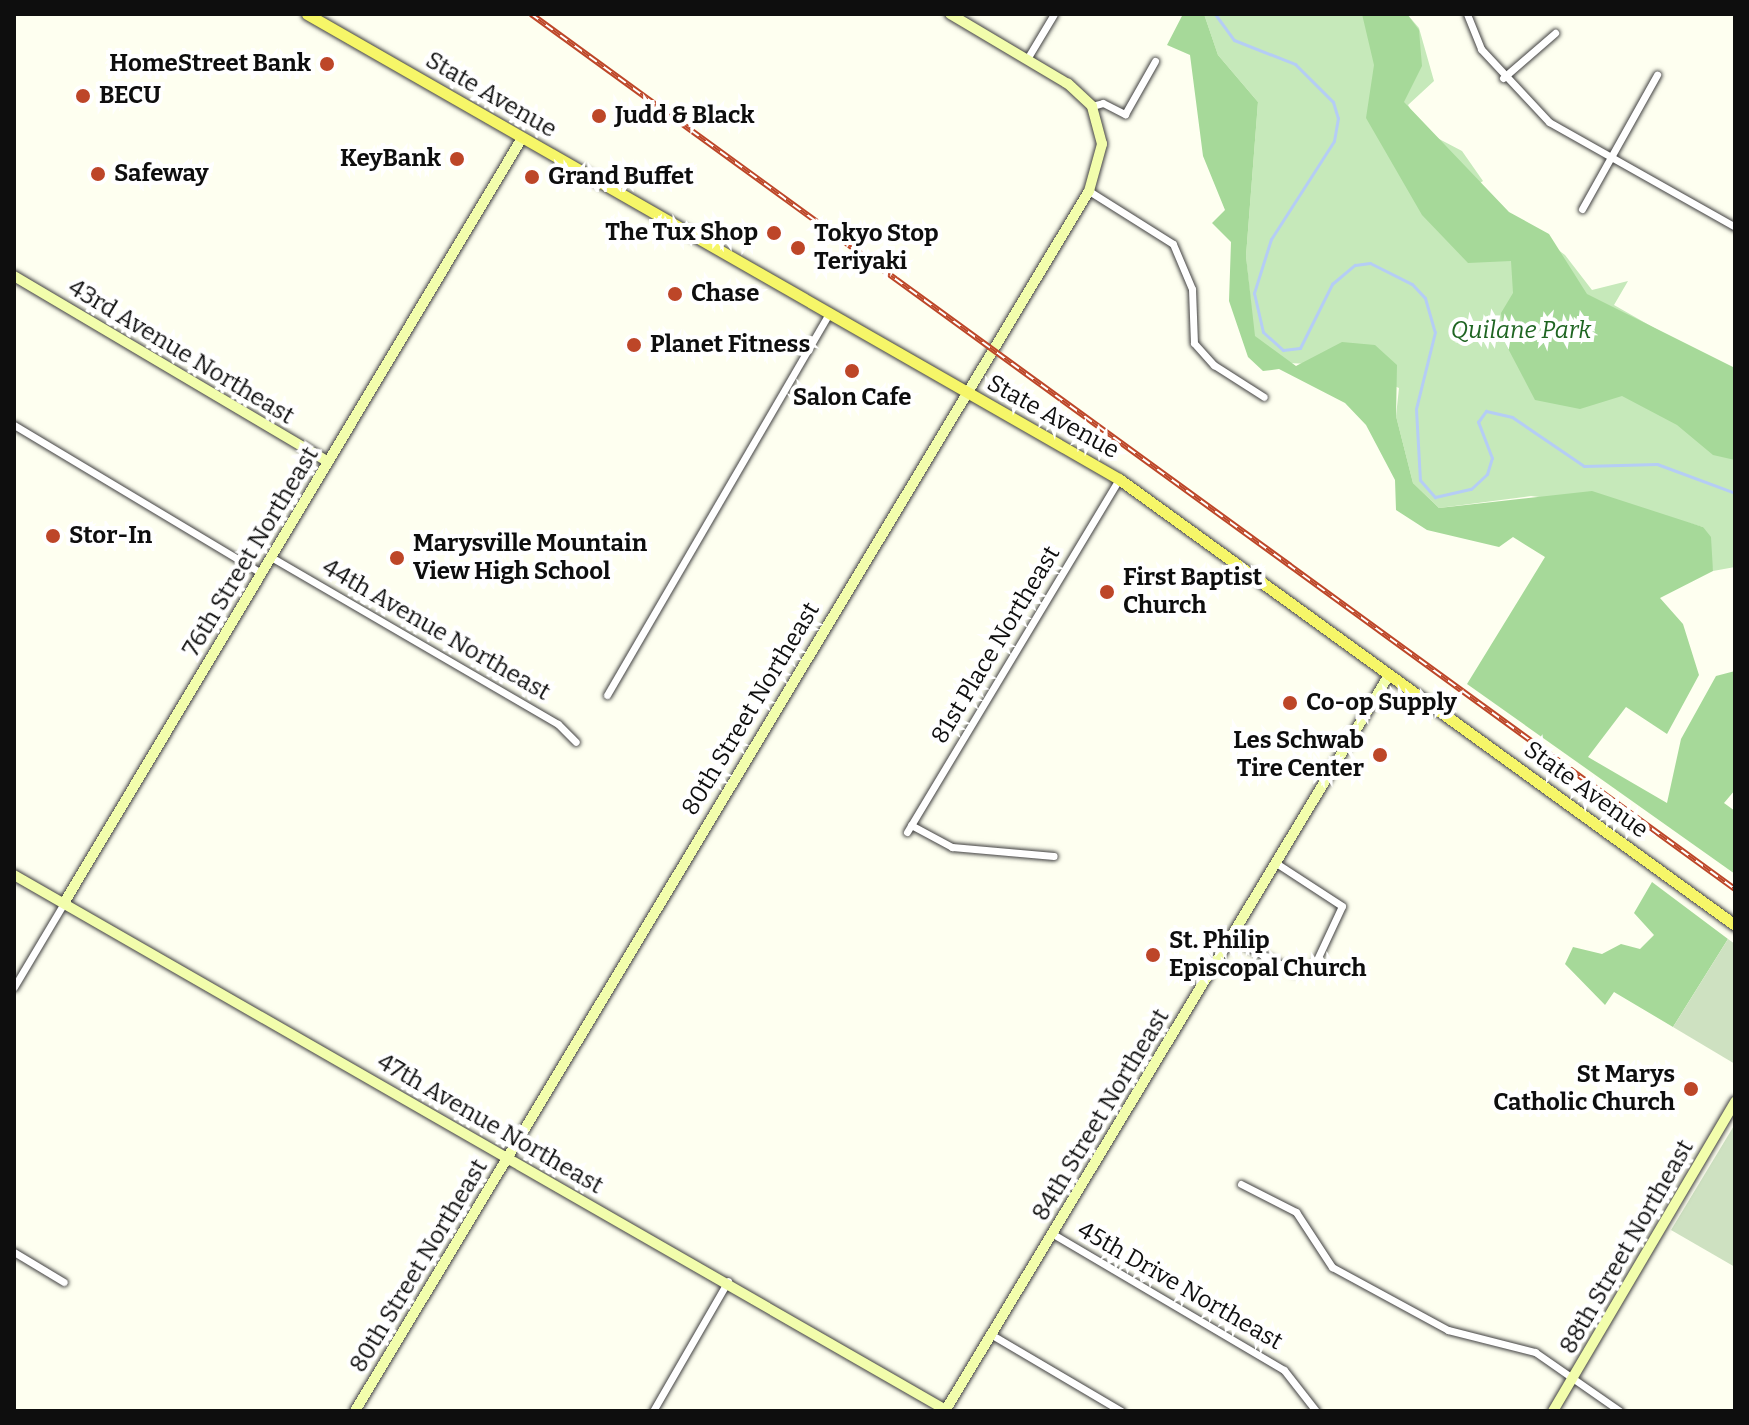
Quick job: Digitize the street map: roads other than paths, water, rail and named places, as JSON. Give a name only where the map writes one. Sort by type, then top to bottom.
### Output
[{"type":"main road","name":"State Avenue","points":[[307,14],[1119,479],[1735,925]]},
{"type":"street","points":[[950,14],[1027,59],[1092,106],[1103,103],[1125,114],[1155,61]]},
{"type":"street","points":[[1027,59],[1054,14]]},
{"type":"street","points":[[1467,14],[1503,78],[1549,122],[1735,227]]},
{"type":"street","points":[[1503,78],[1555,33]]},
{"type":"street","points":[[1582,209],[1657,75]]},
{"type":"street","name":"80th Street Northeast","points":[[355,1411],[964,391],[1089,191],[1102,144],[1092,106]]},
{"type":"street","name":"76th Street Northeast","points":[[14,987],[522,138]]},
{"type":"street","points":[[1089,191],[1173,244],[1192,289],[1194,343],[1214,365],[1264,397]]},
{"type":"street","name":"43rd Avenue Northeast","points":[[14,276],[328,462]]},
{"type":"street","points":[[607,695],[829,314]]},
{"type":"street","points":[[14,425],[261,573]]},
{"type":"street","name":"81st Place Northeast","points":[[1054,856],[952,847],[909,828],[1119,479]]},
{"type":"street","name":"44th Avenue Northeast","points":[[271,557],[558,724],[576,742]]},
{"type":"street","name":"84th Street Northeast","points":[[946,1410],[1389,675]]},
{"type":"street","points":[[1231,938],[1288,970],[1309,970],[1343,911],[1335,897],[1276,863]]},
{"type":"street","name":"47th Avenue Northeast","points":[[14,875],[728,1281],[946,1410]]},
{"type":"street","name":"88th Street Northeast","points":[[1553,1411],[1735,1102]]},
{"type":"street","points":[[1241,1184],[1296,1212],[1332,1267],[1448,1330],[1535,1352],[1620,1411]]},
{"type":"street","name":"45th Drive Northeast","points":[[1053,1234],[1284,1370],[1316,1411]]},
{"type":"street","points":[[14,1252],[64,1282]]},
{"type":"street","points":[[653,1411],[728,1281]]},
{"type":"street","points":[[992,1335],[1121,1411]]},
{"type":"waterway","points":[[1215,14],[1234,40],[1295,64],[1333,102],[1338,118],[1334,141],[1271,239],[1254,293],[1263,332],[1283,350],[1300,348],[1332,284],[1355,265],[1370,263],[1412,284],[1425,298],[1435,332],[1416,409],[1420,480],[1435,497],[1471,489],[1487,474],[1492,458],[1478,422],[1486,411],[1512,417],[1584,466],[1657,464],[1735,493]]},
{"type":"railway","points":[[531,14],[1735,889]]},
{"type":"place","name":"HomeStreet Bank","points":[[327,64]]},
{"type":"place","name":"BECU","points":[[83,96]]},
{"type":"place","name":"Judd & Black","points":[[599,116]]},
{"type":"place","name":"KeyBank","points":[[457,159]]},
{"type":"place","name":"Safeway","points":[[98,174]]},
{"type":"place","name":"Grand Buffet","points":[[532,177]]},
{"type":"place","name":"The Tux Shop","points":[[774,233]]},
{"type":"place","name":"Tokyo Stop Teriyaki","points":[[798,248]]},
{"type":"place","name":"Chase","points":[[675,294]]},
{"type":"place","name":"Planet Fitness","points":[[634,345]]},
{"type":"place","name":"Salon Cafe","points":[[852,371]]},
{"type":"place","name":"Stor-In","points":[[53,536]]},
{"type":"place","name":"Marysville Mountain View High School","points":[[397,558]]},
{"type":"place","name":"First Baptist Church","points":[[1107,592]]},
{"type":"place","name":"Co-op Supply","points":[[1290,703]]},
{"type":"place","name":"Les Schwab Tire Center","points":[[1380,755]]},
{"type":"place","name":"St. Philip Episcopal Church","points":[[1153,955]]},
{"type":"place","name":"St Marys Catholic Church","points":[[1691,1089]]},
{"type":"park label","name":"Quilane Park","points":[[1521,331]]}]
